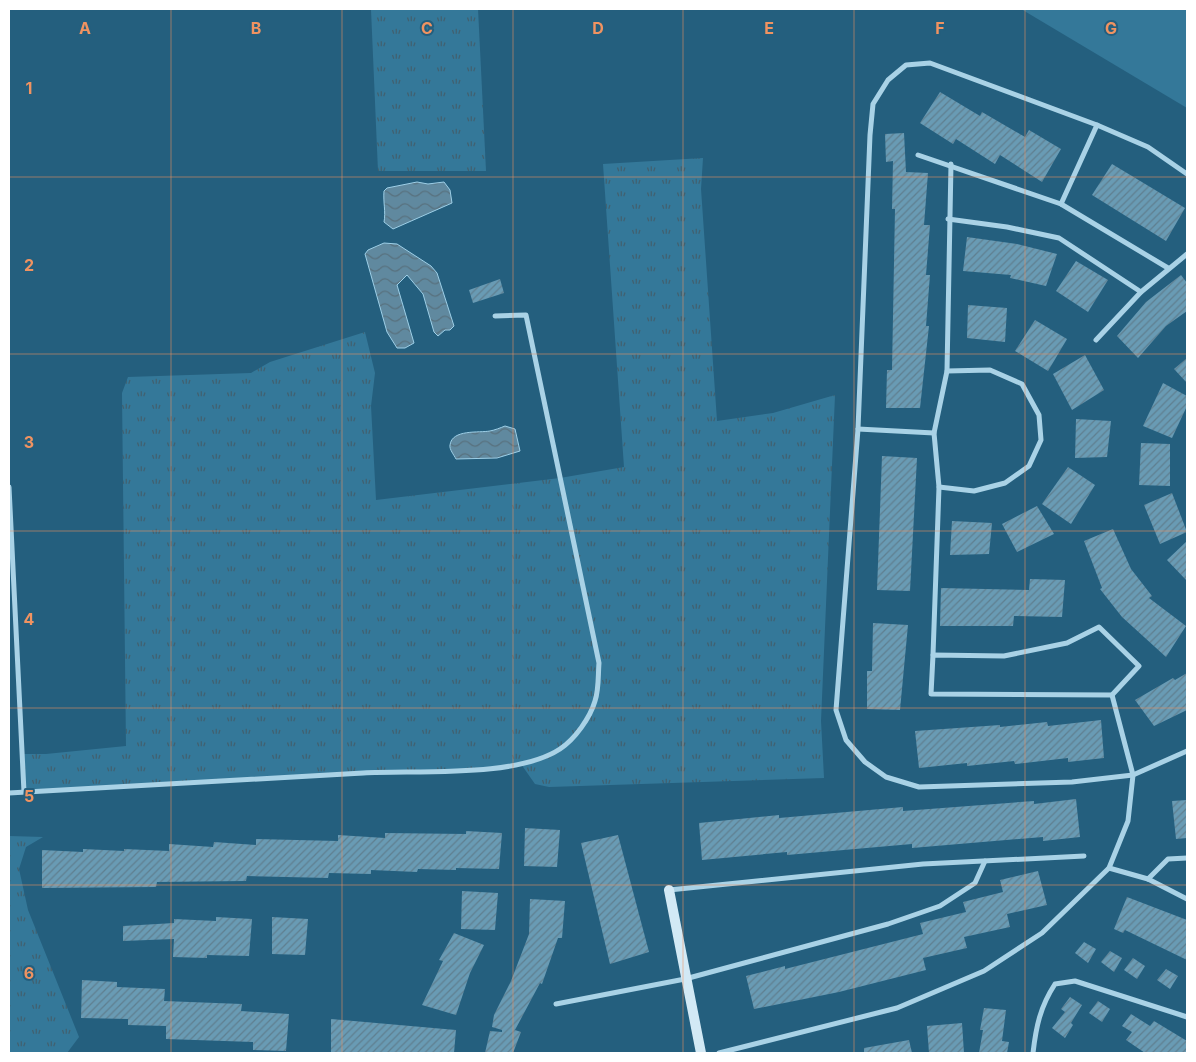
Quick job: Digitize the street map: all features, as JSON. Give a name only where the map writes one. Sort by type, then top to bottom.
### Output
[{"type":"street","points":[[1187,174],[1148,147],[1096,125],[930,63],[906,65],[888,80],[873,104],[870,135],[858,429],[836,710],[846,740],[865,762],[886,777],[918,787],[1072,782],[1134,775],[1187,751]]},
{"type":"street","points":[[1061,204],[1096,125]]},
{"type":"street","points":[[918,154],[1061,204],[1168,268]]},
{"type":"street","points":[[933,655],[1004,656],[1067,643],[1099,627],[1138,666],[1112,695],[931,694],[938,487],[934,433],[947,371],[948,219],[951,164]]},
{"type":"street","points":[[948,219],[1007,227],[1059,238],[1141,292]]},
{"type":"street","points":[[1096,340],[1141,292],[1187,254]]},
{"type":"street","points":[[9,793],[403,771],[493,769],[533,761],[559,750],[570,741],[582,725],[595,701],[599,663],[526,315],[495,316]]},
{"type":"street","points":[[938,487],[974,491],[1006,483],[1029,466],[1041,440],[1040,415],[1022,384],[990,370],[947,371]]},
{"type":"street","points":[[858,429],[934,433]]},
{"type":"street","points":[[9,487],[24,792]]},
{"type":"street","points":[[720,1053],[897,1008],[984,971],[1042,933],[1109,868],[1128,821],[1134,775],[1112,695]]},
{"type":"street","points":[[701,1053],[684,979],[669,890],[923,864],[1084,856]]},
{"type":"street","points":[[1148,879],[1168,859],[1187,858]]},
{"type":"street","points":[[556,1004],[684,979],[878,927],[940,906],[975,883],[985,861]]},
{"type":"street","points":[[1109,868],[1148,879],[1187,899]]},
{"type":"street","points":[[1034,1053],[1036,1024],[1044,1000],[1056,984],[1074,981],[1187,1017]]},
{"type":"green space","points":[[371,9],[478,9],[486,171],[378,171]]},
{"type":"green space","points":[[1021,9],[1187,9],[1187,108]]},
{"type":"green space","points":[[703,158],[701,189],[717,421],[773,413],[835,395],[821,721],[824,778],[549,787],[535,784],[521,764],[493,769],[24,792],[22,754],[46,754],[126,746],[122,393],[128,377],[251,373],[270,362],[365,332],[375,373],[371,406],[376,500],[560,478],[624,467],[603,164]]},
{"type":"green space","points":[[9,836],[43,837],[26,847],[19,869],[28,910],[79,1037],[67,1053],[9,1053]]},
{"type":"water","points":[[417,182],[428,184],[444,182],[450,190],[452,203],[393,229],[384,222],[384,191],[387,188]]},
{"type":"water","points":[[384,243],[397,244],[431,266],[437,273],[454,326],[450,330],[445,330],[438,336],[434,332],[423,294],[407,275],[397,285],[414,343],[405,348],[397,348],[387,332],[365,254],[368,250]]},
{"type":"water","points":[[505,426],[515,429],[520,451],[497,458],[456,459],[451,450],[450,445],[456,436],[490,431]]},
{"type":"building","points":[[940,92],[980,116],[982,112],[1025,137],[1029,130],[1061,149],[1042,182],[1000,155],[995,164],[956,139],[953,144],[920,123]]},
{"type":"building","points":[[904,133],[906,172],[928,173],[924,225],[930,225],[926,275],[930,275],[926,326],[929,326],[920,408],[886,408],[887,370],[892,370],[895,209],[892,209],[893,161],[886,162],[885,134]]},
{"type":"building","points":[[1112,164],[1185,208],[1166,241],[1092,195]]},
{"type":"building","points":[[967,237],[1017,244],[1057,254],[1046,286],[1010,278],[1011,275],[963,271]]},
{"type":"building","points":[[1076,261],[1108,280],[1088,312],[1056,291]]},
{"type":"building","points":[[1181,275],[1187,283],[1187,311],[1166,326],[1138,358],[1117,336],[1146,302]]},
{"type":"building","points":[[500,279],[504,293],[473,303],[469,290]]},
{"type":"building","points":[[968,305],[1007,308],[1005,342],[967,338]]},
{"type":"building","points":[[1035,320],[1067,339],[1048,371],[1015,351]]},
{"type":"building","points":[[1085,355],[1104,390],[1072,410],[1053,374]]},
{"type":"building","points":[[1187,358],[1187,383],[1174,369]]},
{"type":"building","points":[[1163,383],[1187,396],[1187,406],[1172,438],[1143,426]]},
{"type":"building","points":[[1076,419],[1111,421],[1107,457],[1075,458]]},
{"type":"building","points":[[1141,443],[1170,444],[1170,486],[1139,485]]},
{"type":"building","points":[[882,456],[917,458],[910,591],[877,590]]},
{"type":"building","points":[[1068,467],[1095,485],[1071,524],[1042,504]]},
{"type":"building","points":[[1172,493],[1187,532],[1160,544],[1144,505]]},
{"type":"building","points":[[1037,506],[1054,534],[1017,552],[1002,524]]},
{"type":"building","points":[[952,521],[992,523],[989,554],[950,555]]},
{"type":"building","points":[[1113,529],[1131,569],[1152,596],[1149,598],[1186,626],[1166,657],[1122,617],[1100,589],[1102,588],[1084,541]]},
{"type":"building","points":[[1187,541],[1187,581],[1167,560]]},
{"type":"building","points":[[1030,579],[1065,580],[1062,617],[1014,616],[1013,626],[940,626],[941,588],[1029,590]]},
{"type":"building","points":[[873,623],[908,625],[900,710],[867,709],[867,671],[872,671]]},
{"type":"building","points":[[1187,673],[1187,710],[1154,726],[1135,700],[1173,678],[1175,680]]},
{"type":"building","points":[[1101,720],[1104,758],[1068,762],[1068,758],[1015,764],[1014,761],[967,766],[967,763],[919,768],[915,731],[1000,725],[1000,727],[1047,722],[1048,726]]},
{"type":"building","points":[[1076,799],[1080,837],[1043,841],[1043,837],[912,848],[912,844],[787,855],[787,852],[702,860],[699,823],[779,815],[779,818],[903,807],[903,811],[1034,801],[1034,804]]},
{"type":"building","points":[[1187,800],[1187,838],[1176,839],[1172,801]]},
{"type":"building","points":[[525,828],[560,830],[557,867],[524,866]]},
{"type":"building","points":[[466,831],[502,833],[499,869],[418,869],[417,872],[371,870],[371,874],[329,873],[328,878],[247,876],[246,881],[157,882],[156,887],[42,888],[42,850],[83,852],[83,849],[169,851],[169,844],[213,847],[214,842],[256,845],[256,839],[338,841],[338,835],[385,838],[385,833],[466,834]]},
{"type":"building","points":[[618,835],[649,952],[610,964],[581,843]]},
{"type":"building","points":[[1038,871],[1047,905],[1007,914],[1010,927],[964,937],[967,948],[923,958],[926,970],[839,992],[754,1009],[746,976],[785,966],[785,969],[923,934],[920,923],[966,912],[963,902],[1003,892],[1000,880]]},
{"type":"building","points":[[462,891],[498,893],[495,930],[461,929]]},
{"type":"building","points":[[1127,897],[1187,920],[1187,960],[1125,930],[1123,933],[1114,929]]},
{"type":"building","points":[[530,899],[565,901],[562,938],[558,938],[542,984],[540,983],[515,1030],[521,1032],[513,1053],[485,1053],[490,1031],[502,1032],[502,1030],[492,1027],[494,1015],[511,981],[529,934]]},
{"type":"building","points":[[216,917],[252,919],[249,956],[207,955],[207,958],[173,957],[174,939],[123,941],[123,926],[174,923],[174,919],[216,921]]},
{"type":"building","points":[[272,917],[308,919],[305,955],[272,954]]},
{"type":"building","points":[[454,933],[484,945],[470,973],[456,1015],[422,1005],[443,961],[439,960]]},
{"type":"building","points":[[1084,942],[1096,949],[1088,963],[1075,953]]},
{"type":"building","points":[[1110,951],[1122,958],[1114,972],[1101,962]]},
{"type":"building","points":[[1133,958],[1145,966],[1137,979],[1124,970]]},
{"type":"building","points":[[1166,969],[1178,976],[1170,989],[1157,980]]},
{"type":"building","points":[[82,980],[117,982],[117,987],[165,989],[164,1001],[242,1004],[241,1011],[289,1014],[286,1051],[253,1050],[253,1042],[166,1039],[166,1026],[128,1025],[128,1019],[81,1018]]},
{"type":"building","points":[[1070,997],[1082,1005],[1071,1023],[1073,1025],[1065,1038],[1052,1028],[1065,1012],[1061,1009]]},
{"type":"building","points":[[1098,1001],[1110,1009],[1102,1022],[1089,1013]]},
{"type":"building","points":[[984,1008],[1006,1010],[1002,1041],[1009,1042],[1007,1053],[979,1053],[983,1030],[980,1030]]},
{"type":"building","points":[[1131,1014],[1150,1026],[1154,1021],[1187,1041],[1187,1053],[1145,1053],[1126,1040],[1132,1032],[1122,1026]]},
{"type":"building","points":[[331,1019],[456,1030],[454,1053],[331,1053]]},
{"type":"building","points":[[962,1023],[964,1053],[929,1053],[927,1026]]},
{"type":"building","points":[[909,1040],[912,1053],[864,1053],[864,1048]]}]
